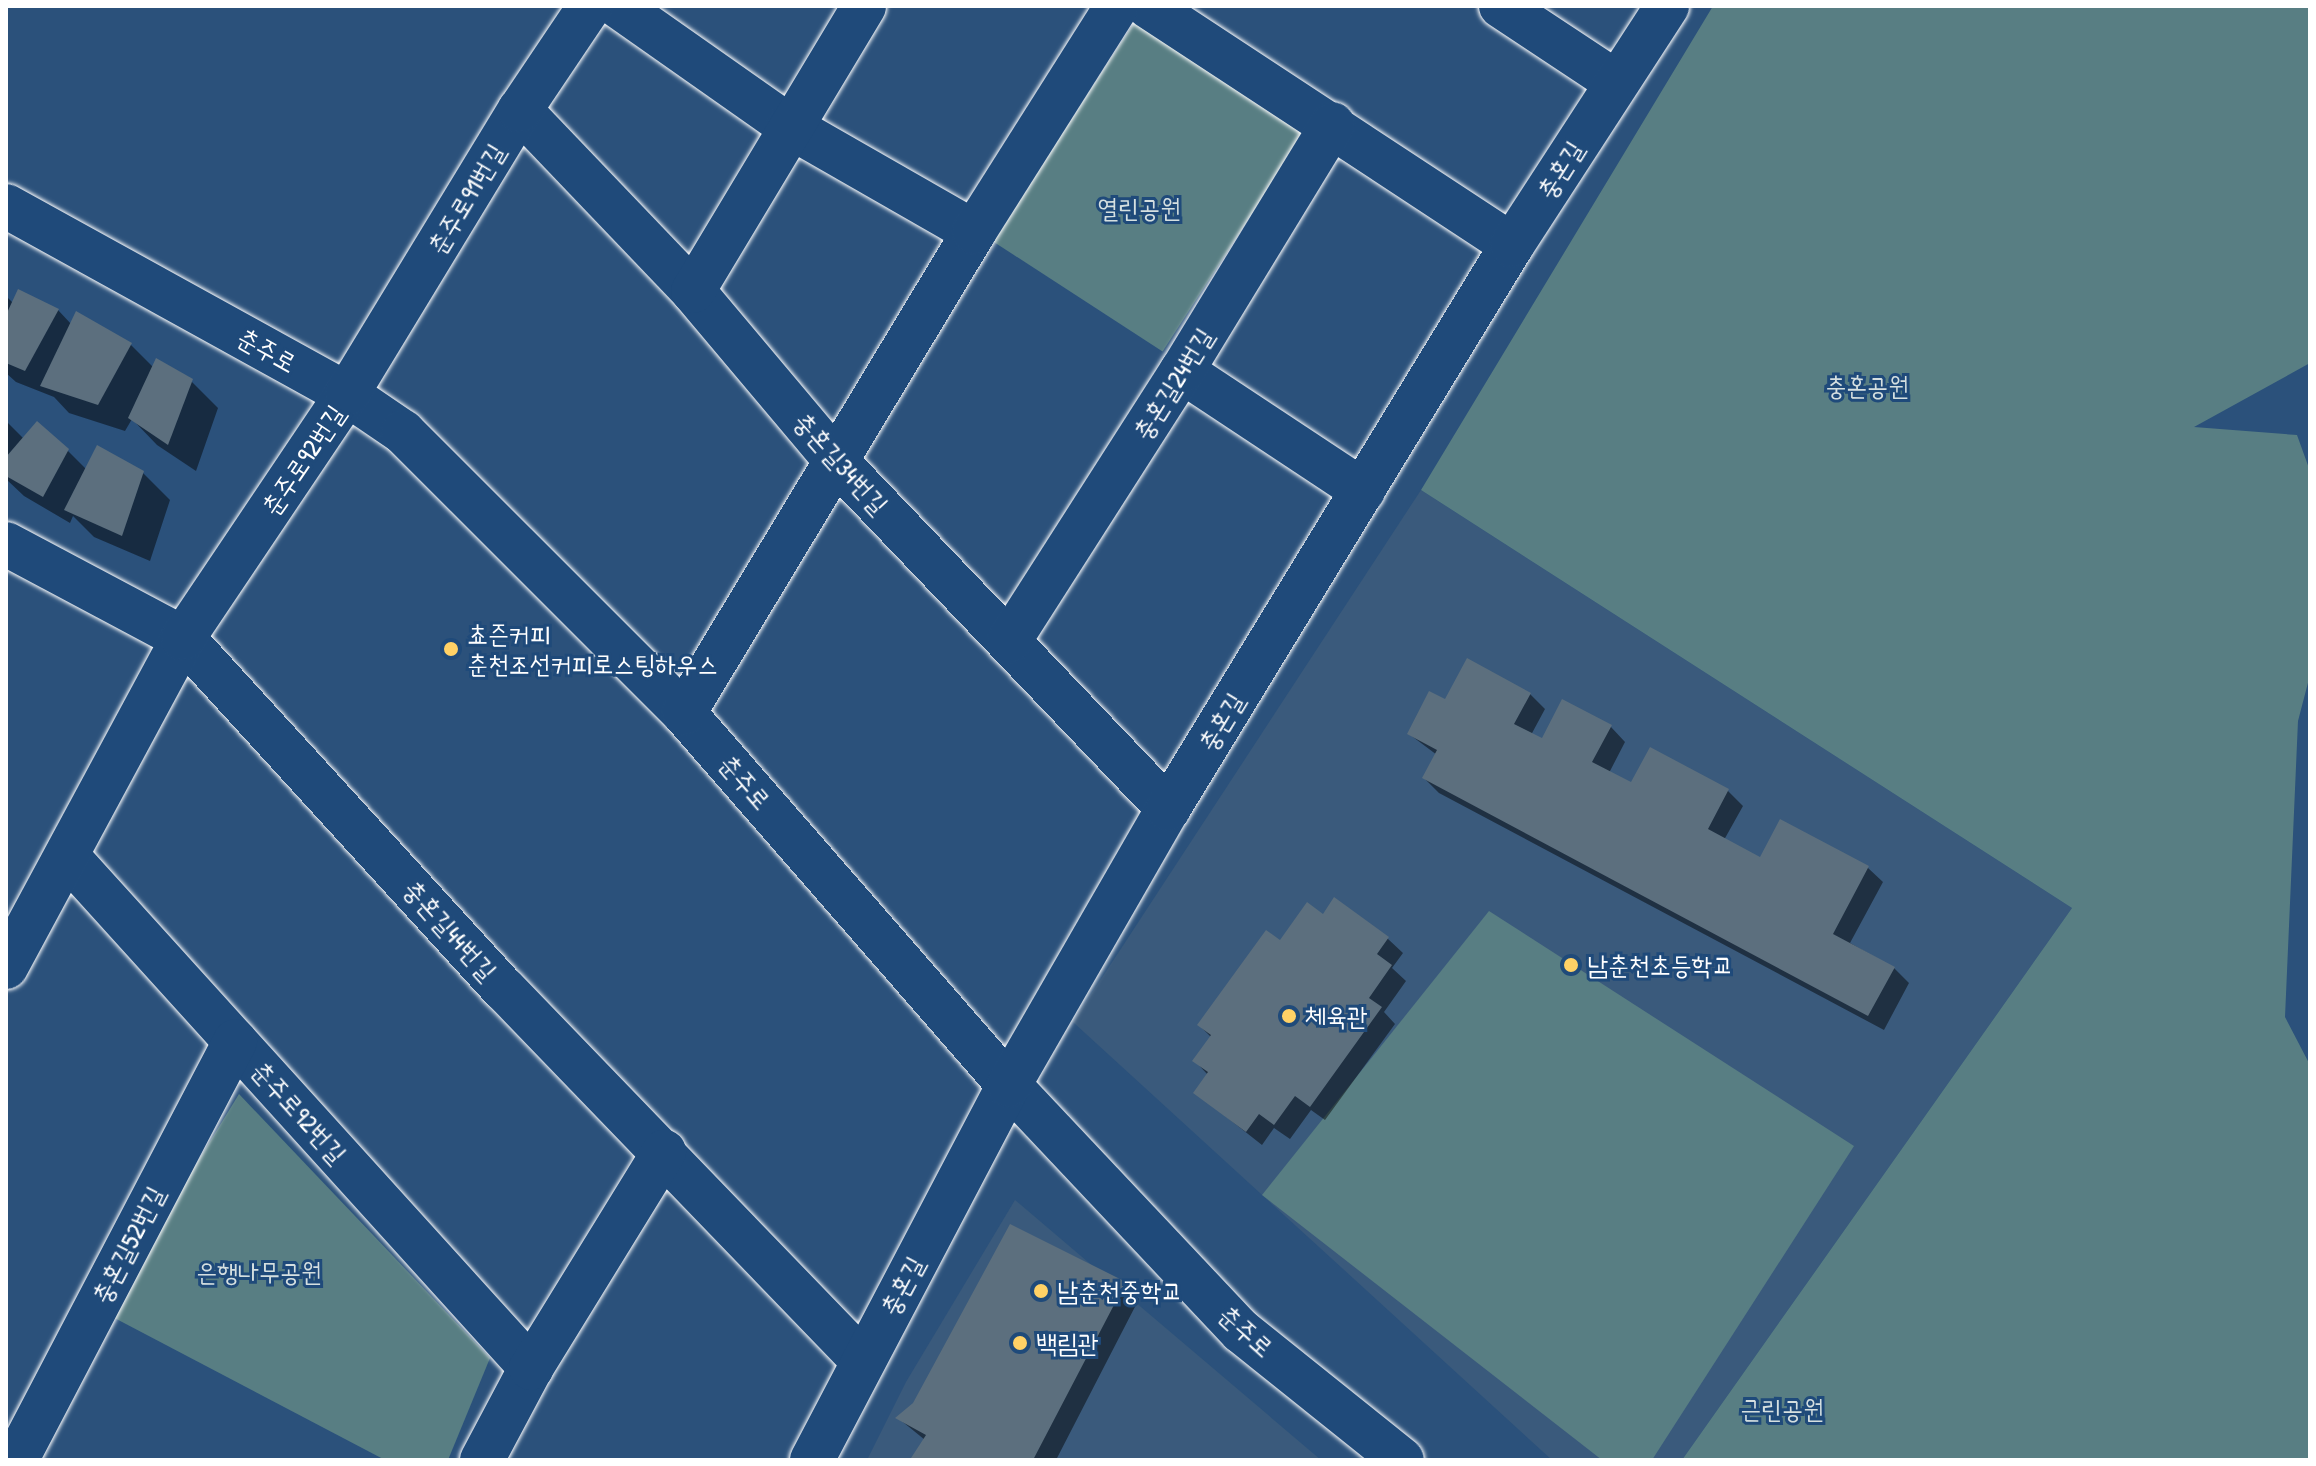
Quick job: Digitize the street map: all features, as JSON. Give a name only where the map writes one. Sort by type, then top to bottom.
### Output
[{"type":"street","name":"춘주로91번길","points":[[347,394],[520,110],[590,6]]},
{"type":"street","points":[[618,6],[789,126],[974,232]]},
{"type":"street","points":[[693,291],[789,126],[864,6]]},
{"type":"street","points":[[684,713],[974,232],[1117,6]]},
{"type":"street","points":[[1148,6],[1333,124],[1512,245]]},
{"type":"street","points":[[1501,6],[1616,82]]},
{"type":"street","name":"충혼길","points":[[812,1460],[1009,1085],[1168,809],[1512,245],[1667,6]]},
{"type":"street","name":"충혼길34번길","points":[[520,110],[693,291],[836,461],[1168,809]]},
{"type":"street","name":"충혼길24번길","points":[[1009,641],[1182,371],[1333,124]]},
{"type":"street","name":"춘주로","points":[[6,206],[347,394],[403,432],[684,713],[1009,1085],[1241,1331],[1402,1460]]},
{"type":"street","points":[[1182,371],[1363,491]]},
{"type":"street","name":"춘주로92번길","points":[[6,967],[68,857],[183,638],[347,394]]},
{"type":"street","name":"충혼길44번길","points":[[6,544],[183,638],[504,989],[863,1361]]},
{"type":"street","name":"춘주로92번길","points":[[68,857],[531,1368]]},
{"type":"street","name":"충혼길52번길","points":[[24,1450],[235,1041]]},
{"type":"street","points":[[482,1460],[531,1368],[664,1152]]},
{"type":"shaded area","name":"남춘천초등학교","points":[[1421,490],[2072,908],[1682,1460],[1552,1460],[1073,1022]]},
{"type":"shaded area","name":"남춘천중학교","points":[[1015,1200],[1321,1460],[867,1460],[906,1382]]},
{"type":"green space","name":"충혼공원","points":[[1713,6],[2310,6],[2310,363],[2194,427],[2297,435],[2310,471],[2310,675],[2298,721],[2285,1017],[2310,1065],[2310,1460],[1682,1460],[2072,908],[1421,490]]},
{"type":"green space","name":"열린공원","points":[[1141,12],[1311,123],[1163,352],[992,241]]},
{"type":"green space","points":[[1489,911],[1854,1146],[1652,1460],[1602,1460],[1262,1195]]},
{"type":"green space","name":"은행나무공원","points":[[239,1094],[490,1358],[448,1460],[385,1460],[105,1313]]},
{"type":"building","points":[[18,289],[59,309],[25,371],[6,363],[6,315]]},
{"type":"building","points":[[76,311],[132,343],[98,405],[40,386]]},
{"type":"building","points":[[156,358],[193,379],[168,445],[128,418]]},
{"type":"building","points":[[37,421],[69,449],[43,497],[6,476],[6,457]]},
{"type":"building","points":[[97,445],[144,471],[122,536],[64,510]]},
{"type":"building","points":[[1467,658],[1531,693],[1514,724],[1542,738],[1562,699],[1612,725],[1592,762],[1631,782],[1650,747],[1729,789],[1708,829],[1760,857],[1780,819],[1869,866],[1833,934],[1895,967],[1868,1016],[1422,778],[1437,750],[1407,734],[1429,691],[1445,699]]},
{"type":"building","name":"체육관","points":[[1334,897],[1389,937],[1377,954],[1392,965],[1369,998],[1382,1007],[1310,1107],[1295,1096],[1274,1125],[1259,1114],[1246,1132],[1193,1093],[1208,1072],[1192,1061],[1211,1035],[1197,1025],[1266,930],[1280,940],[1307,902],[1323,914]]},
{"type":"building","name":"백림관","points":[[1010,1224],[1126,1282],[1033,1460],[915,1460],[911,1458],[926,1435],[895,1418],[913,1403]]},
{"type":"place","name":"쵸즌커피 춘천조선커피로스팅하우스","points":[[451,649]]},
{"type":"place","name":"남춘천초등학교","points":[[1571,965]]},
{"type":"place","name":"체육관","points":[[1289,1016]]},
{"type":"place","name":"남춘천중학교","points":[[1041,1291]]},
{"type":"place","name":"백림관","points":[[1020,1343]]},
{"type":"park label","name":"근린공원","points":[[1782,1409]]}]
